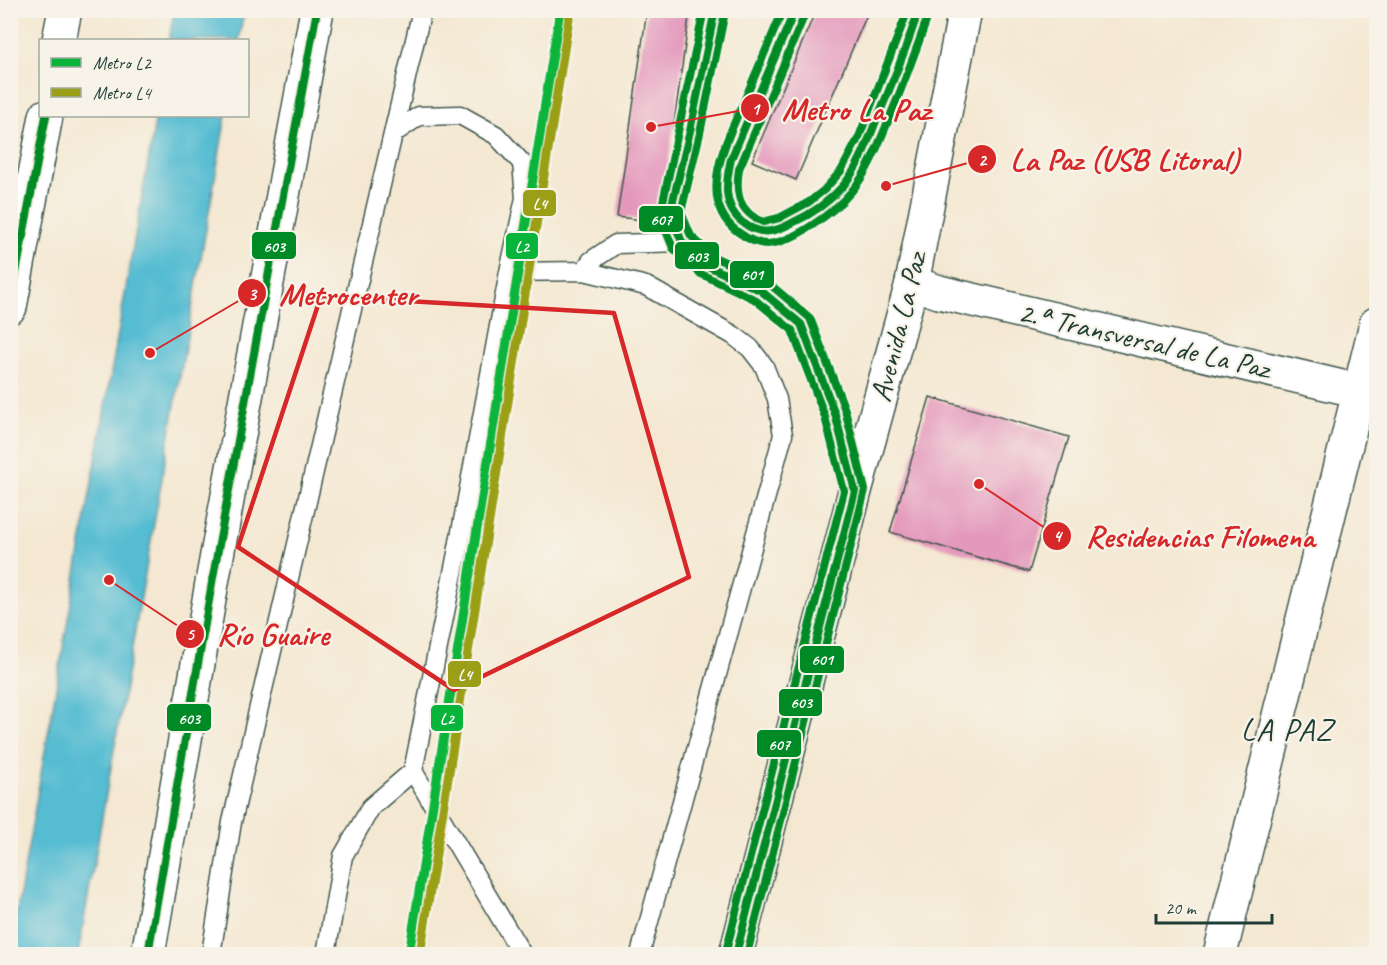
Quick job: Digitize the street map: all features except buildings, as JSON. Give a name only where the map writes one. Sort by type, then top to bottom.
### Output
[{"type":"main road","points":[[59,39],[65,10]]},
{"type":"main road","points":[[148,954],[213,577],[317,10]]},
{"type":"main road","name":"Avenida La Paz","points":[[736,954],[855,491],[912,283],[965,10]]},
{"type":"main road","points":[[10,308],[46,117]]},
{"type":"main road","name":"2.ª Transversal de La Paz","points":[[912,283],[939,292],[1368,393]]},
{"type":"main road","points":[[1220,954],[1368,393],[1377,324]]},
{"type":"lane","points":[[210,954],[232,822],[422,10]]},
{"type":"lane","points":[[715,10],[670,213],[682,242],[708,266],[760,290],[801,324],[835,414],[855,491]]},
{"type":"lane","points":[[795,10],[731,159],[726,181],[728,200],[737,218],[758,233],[767,234],[811,215],[837,193],[859,163],[897,74],[919,10]]},
{"type":"lane","points":[[326,954],[343,856],[370,807],[413,771],[525,198],[522,163],[496,135],[460,115],[419,116],[394,133]]},
{"type":"lane","points":[[584,271],[591,261],[616,244],[682,242]]},
{"type":"lane","points":[[509,272],[584,271],[646,286],[733,335],[750,348],[764,366],[777,399],[783,435],[640,954]]},
{"type":"lane","points":[[413,771],[522,954]]},
{"type":"highlighted area","points":[[321,296],[614,313],[689,577],[454,690],[238,547]]},
{"type":"water","points":[[174,11],[244,11],[239,39],[169,39]]},
{"type":"water","points":[[156,117],[226,117],[78,954],[11,954]]},
{"type":"metro line","name":"L2","points":[[409,954],[560,10]]},
{"type":"metro line","name":"L4","points":[[420,954],[570,12]]},
{"type":"transit line","name":"603","points":[[148,954],[213,577],[317,10]]},
{"type":"transit line","name":"607","points":[[704,10],[660,216],[673,248],[701,274],[754,299],[792,330],[825,417],[844,491],[726,951]]},
{"type":"transit line","name":"603","points":[[715,10],[670,213],[682,242],[708,266],[760,290],[801,324],[835,414],[855,491],[736,954]]},
{"type":"transit line","name":"607","points":[[783,10],[732,127],[719,165],[716,184],[718,202],[725,218],[738,232],[763,244],[789,238],[812,225],[844,200],[857,184],[880,142],[929,13]]},
{"type":"transit line","name":"603","points":[[795,10],[731,159],[728,176],[728,201],[736,216],[749,226],[767,232],[779,229],[820,207],[849,179],[866,147],[919,10]]},
{"type":"transit line","name":"601","points":[[805,14],[739,169],[740,201],[749,213],[763,222],[779,218],[809,202],[824,190],[841,171],[859,137],[908,10]]},
{"type":"transit line","name":"601","points":[[725,12],[681,212],[691,236],[714,257],[766,281],[810,318],[845,410],[865,490],[747,954]]},
{"type":"transit line","name":"603","points":[[10,304],[46,117]]},
{"type":"place","name":"Metro La Paz","points":[[651,127]]},
{"type":"place","name":"La Paz (USB Litoral)","points":[[886,186]]},
{"type":"place","name":"Metrocenter","points":[[150,353]]},
{"type":"place","name":"Residencias Filomena","points":[[979,484]]},
{"type":"place","name":"Río Guaire","points":[[109,580]]},
{"type":"district","name":"LA PAZ","points":[[1287,729]]}]
